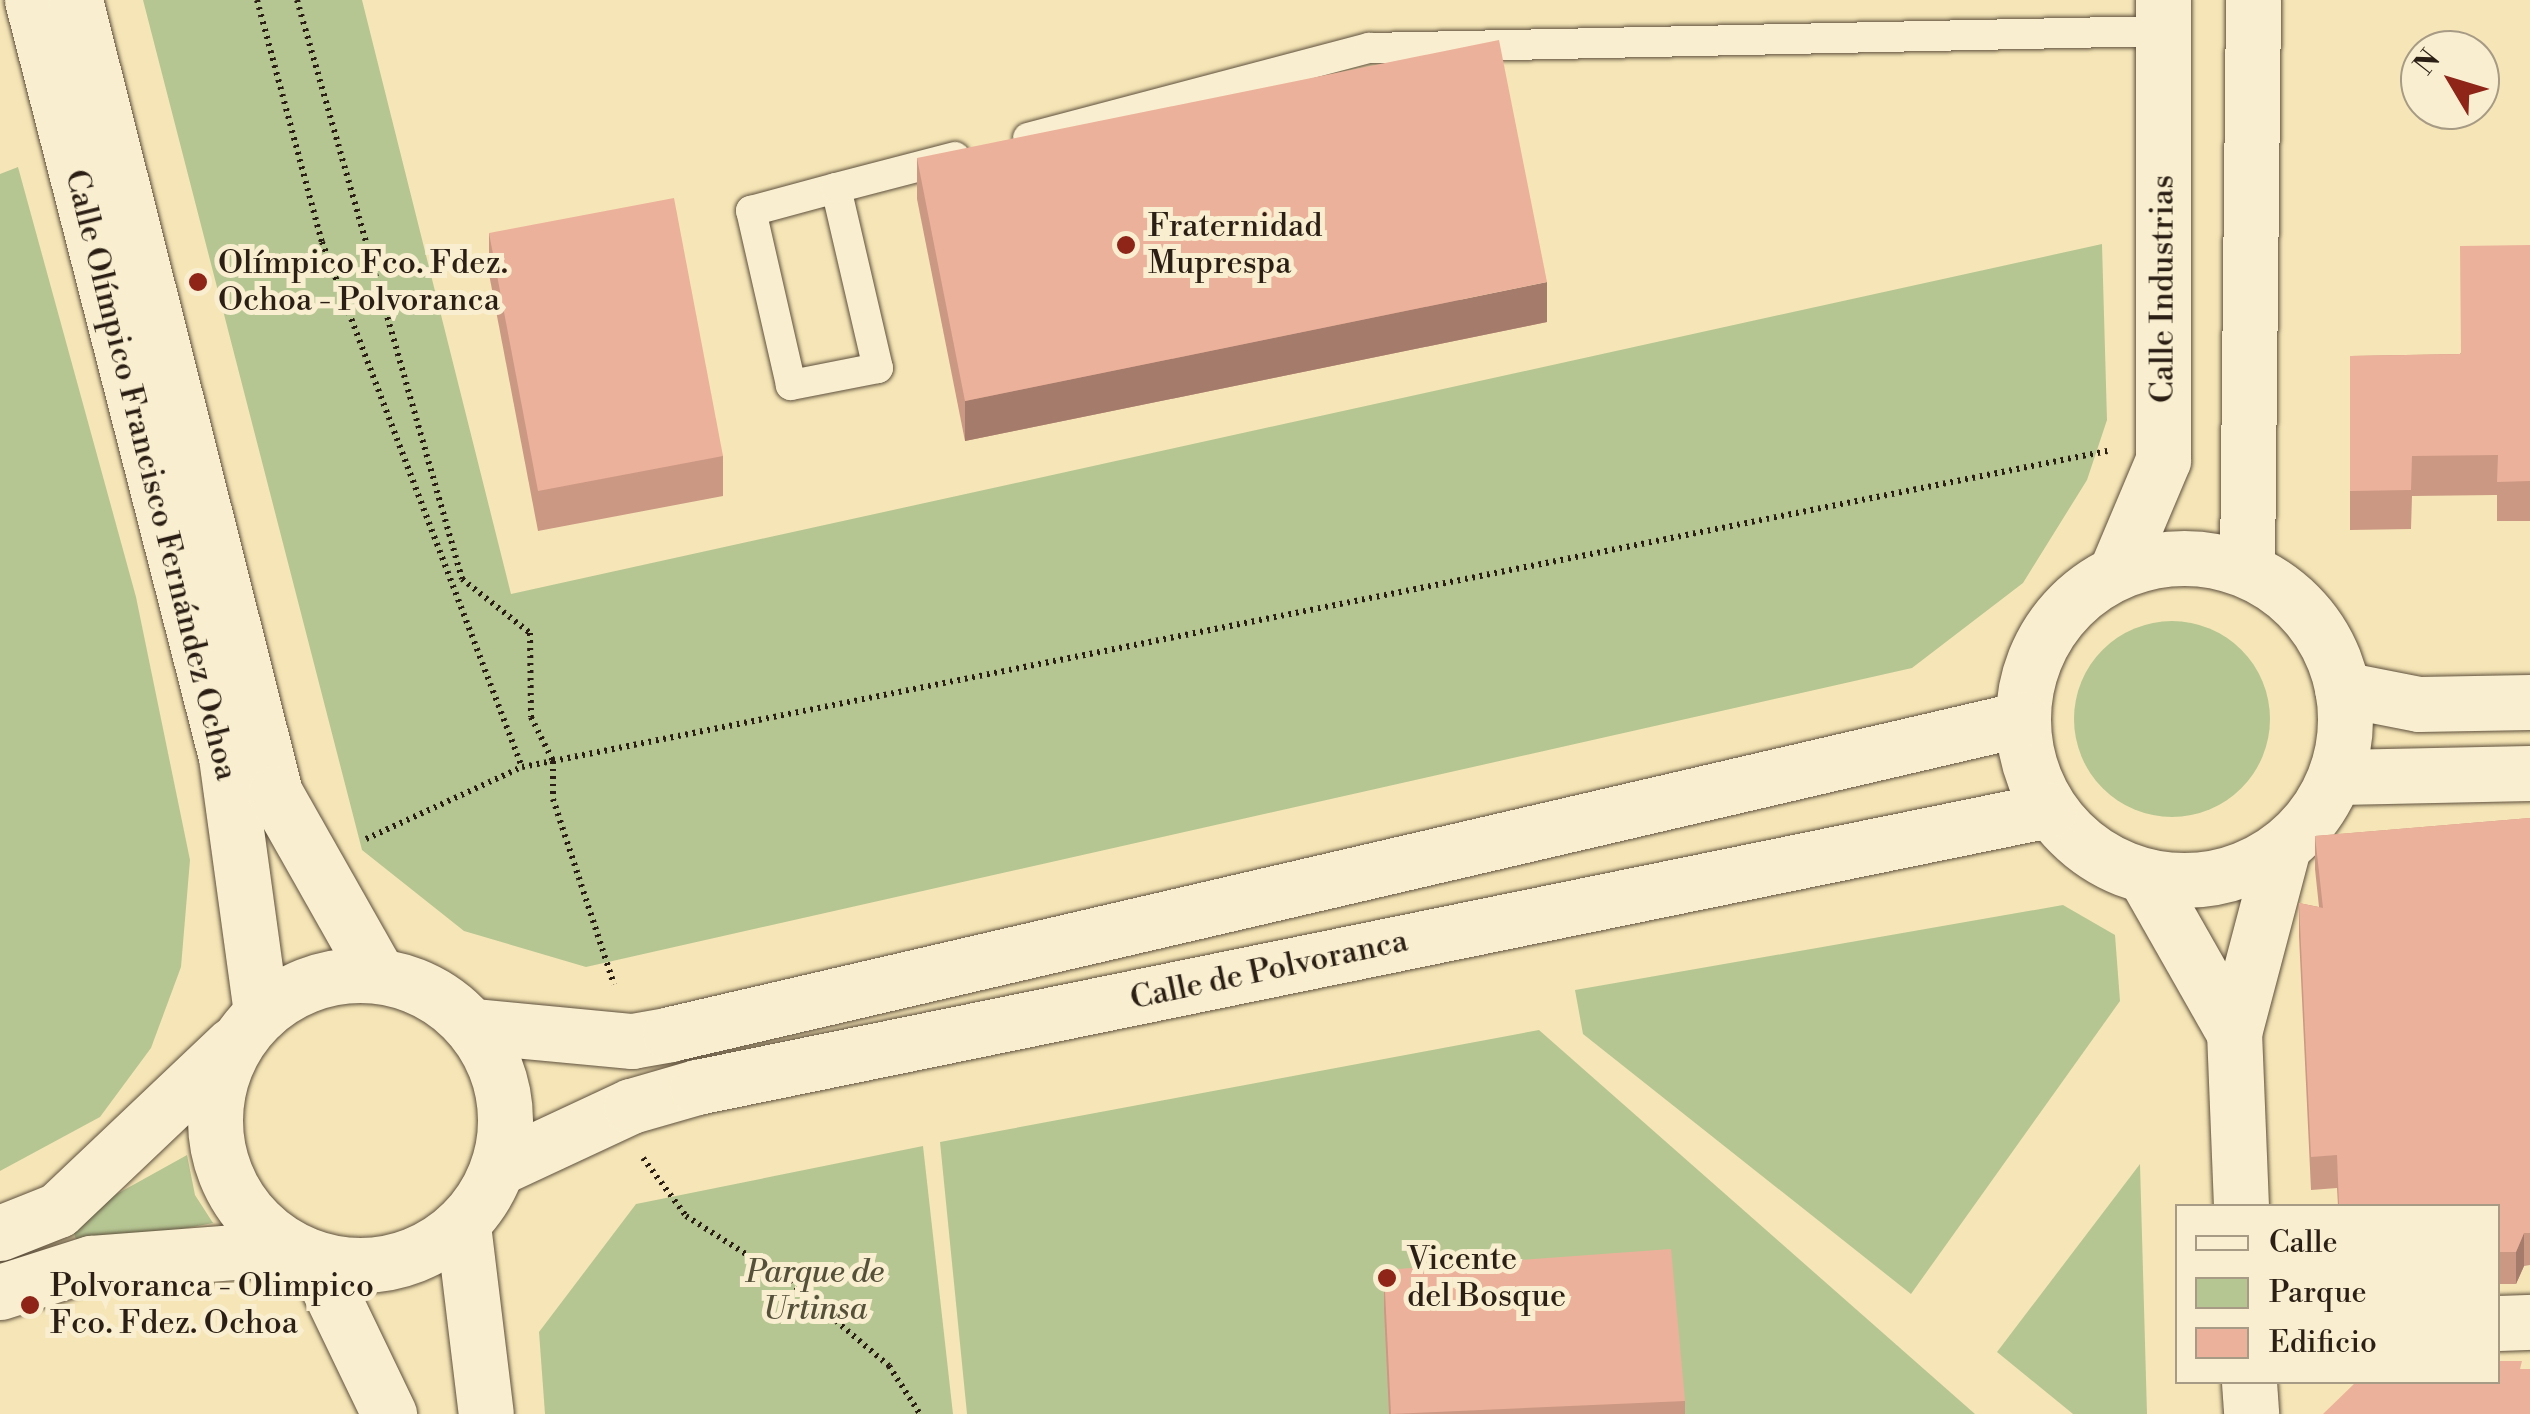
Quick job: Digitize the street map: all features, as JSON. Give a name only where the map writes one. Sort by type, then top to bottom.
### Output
[{"type":"street","name":"Calle Olímpico Francisco Fernández Ochoa","points":[[32,0],[226,757],[250,1026]]},
{"type":"street","name":"Calle Olímpico Francisco Fernández Ochoa","points":[[75,0],[276,793],[378,975]]},
{"type":"street","points":[[2247,567],[2254,0]]},
{"type":"street","name":"Calle Industrias","points":[[2117,569],[2164,460],[2163,15]]},
{"type":"street","points":[[2178,556],[2247,567],[2297,602],[2324,635],[2342,689],[2346,725],[2339,778],[2282,848],[2241,872],[2194,882],[2146,878],[2091,853],[2049,810],[2028,766],[2022,719],[2030,668],[2053,624],[2117,569],[2178,556]]},
{"type":"street","points":[[2342,689],[2419,704],[2530,702]]},
{"type":"street","points":[[473,1026],[632,1040],[2022,719]]},
{"type":"street","points":[[2339,778],[2530,774]]},
{"type":"street","name":"Calle de Polvoranca","points":[[500,1167],[631,1106],[697,1087],[2049,810]]},
{"type":"street","points":[[2241,1204],[2234,1033],[2282,848]]},
{"type":"street","points":[[2146,878],[2234,1033]]},
{"type":"street","points":[[0,1233],[58,1210],[250,1026],[302,986],[378,975],[435,994],[473,1026],[504,1089],[500,1167],[462,1225],[385,1265],[302,1254],[92,1263],[0,1292]]},
{"type":"street","points":[[250,1026],[218,1085],[214,1132],[227,1182],[252,1220],[302,1254],[390,1414]]},
{"type":"street","points":[[462,1225],[486,1414]]},
{"type":"street","points":[[2500,1322],[2530,1322]]},
{"type":"street","points":[[2249,1384],[2251,1414]]},
{"type":"lane","points":[[836,188],[878,368],[791,385],[750,212],[836,188],[1369,48],[2163,15]]},
{"type":"path","points":[[257,0],[322,242],[522,768]]},
{"type":"path","points":[[297,0],[462,579],[530,633],[531,716],[553,760],[554,799],[632,1040]]},
{"type":"path","points":[[315,862],[522,768],[553,760],[2118,448],[2164,460]]},
{"type":"path","points":[[631,1106],[650,1176],[686,1216],[804,1294],[889,1366],[920,1414]]},
{"type":"green space","points":[[143,0],[362,0],[511,594],[2102,244],[2107,420],[2087,480],[2023,583],[1912,668],[586,967],[464,931],[362,850]]},
{"type":"green space","points":[[18,167],[136,597],[190,860],[181,967],[151,1048],[100,1117],[0,1171],[0,174]]},
{"type":"green space","points":[[2172,621],[2209,629],[2241,650],[2262,682],[2270,719],[2262,756],[2241,788],[2209,809],[2172,817],[2135,809],[2103,788],[2082,756],[2074,719],[2082,682],[2103,650],[2135,629]]},
{"type":"green space","points":[[2063,905],[2115,935],[2120,1001],[1911,1294],[1583,1034],[1575,990]]},
{"type":"green space","name":"Vicente del Bosque","points":[[1539,1030],[1975,1414],[967,1414],[940,1142]]},
{"type":"green space","name":"Parque de Urtinsa","points":[[923,1146],[953,1414],[545,1414],[539,1332],[636,1204]]},
{"type":"green space","points":[[187,1155],[195,1195],[213,1223],[79,1249],[70,1220]]},
{"type":"green space","points":[[2140,1164],[2147,1414],[2073,1414],[1997,1352]]},
{"type":"building","points":[[1499,40],[1547,282],[965,401],[917,158]]},
{"type":"building","points":[[674,198],[723,456],[538,491],[489,233]]},
{"type":"building","points":[[2530,245],[2530,481],[2497,482],[2498,455],[2412,456],[2411,490],[2350,491],[2350,356],[2461,354],[2460,246]]},
{"type":"building","points":[[2530,818],[2530,1233],[2524,1233],[2516,1252],[2500,1252],[2500,1204],[2339,1204],[2337,1155],[2311,1157],[2299,903],[2323,908],[2315,836]]},
{"type":"building","points":[[1671,1249],[1685,1401],[1391,1414],[1384,1270]]},
{"type":"building","points":[[2500,1361],[2522,1361],[2520,1369],[2530,1369],[2530,1414],[2323,1414],[2354,1384],[2500,1384]]},
{"type":"place","name":"Fraternidad Muprespa","points":[[1126,245]]},
{"type":"place","name":"Olímpico Fco. Fdez. Ochoa - Polvoranca","points":[[198,282]]},
{"type":"place","name":"Vicente del Bosque","points":[[1387,1278]]},
{"type":"place","name":"Polvoranca - Olimpico Fco. Fdez. Ochoa","points":[[30,1305]]}]
